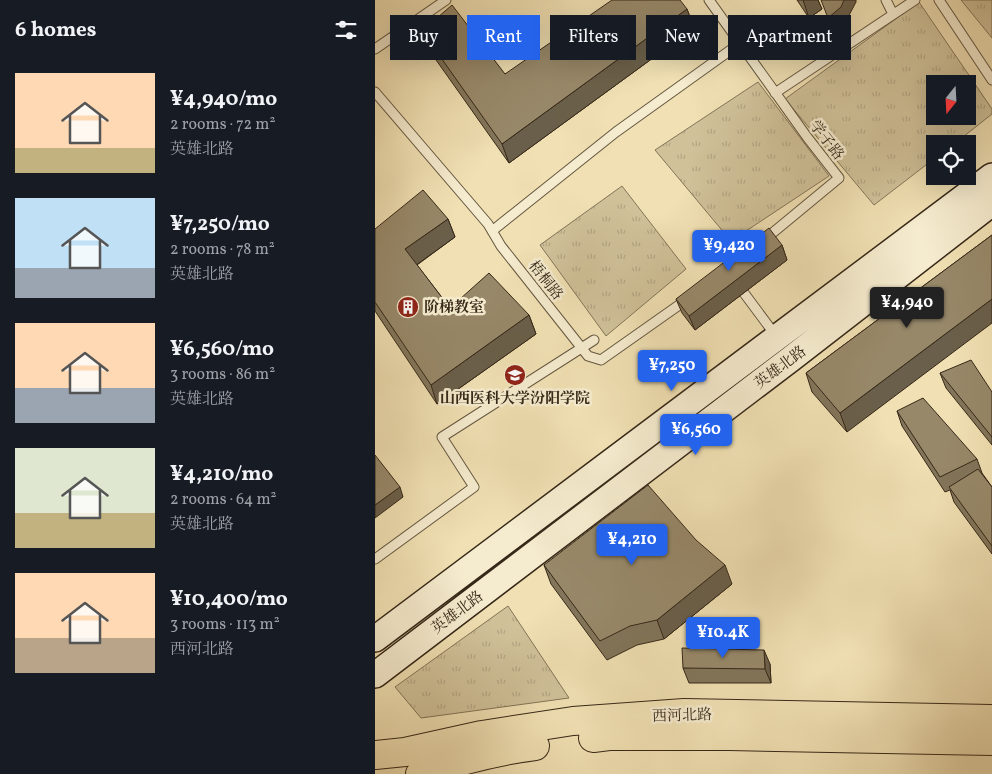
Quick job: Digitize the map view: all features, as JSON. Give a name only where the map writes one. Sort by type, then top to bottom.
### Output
[{"type":"highway","name":"西河北路","points":[[375,755],[405,752],[482,736],[573,722],[684,713],[992,719]]},
{"type":"highway","name":"西河北路","points":[[421,774],[448,764],[516,748],[609,736],[729,736],[992,741]]},
{"type":"main road","name":"英雄北路","points":[[375,675],[785,348],[992,176]]},
{"type":"main road","name":"英雄北路","points":[[375,639],[992,203]]},
{"type":"lane","points":[[375,49],[446,0]]},
{"type":"lane","name":"学子路","points":[[709,0],[728,28]]},
{"type":"lane","points":[[886,0],[893,14]]},
{"type":"lane","points":[[775,93],[915,0]]},
{"type":"lane","points":[[939,0],[992,80]]},
{"type":"lane","points":[[492,231],[616,132],[728,52]]},
{"type":"lane","name":"学子路","points":[[751,60],[839,178],[757,246]]},
{"type":"lane","name":"梧桐路","points":[[375,92],[488,224],[501,246],[588,356],[601,360],[695,294]]},
{"type":"lane","points":[[745,293],[785,348]]},
{"type":"lane","points":[[375,559],[475,486],[442,437],[594,340]]},
{"type":"green space","points":[[961,0],[992,0],[992,38]]},
{"type":"green space","points":[[919,2],[969,75],[926,75],[926,125],[976,125],[976,86],[992,109],[992,114],[965,135],[926,135],[926,165],[874,205],[785,99],[839,60],[851,60],[851,51]]},
{"type":"green space","points":[[758,82],[829,176],[731,241],[655,150]]},
{"type":"green space","points":[[622,186],[686,269],[606,336],[540,245]]},
{"type":"green space","points":[[508,606],[569,698],[421,718],[395,687]]},
{"type":"building","points":[[612,0],[680,0],[687,9],[679,15],[646,15],[646,39],[636,46],[636,15],[590,15]]},
{"type":"building","points":[[821,0],[844,0],[841,7],[832,15],[827,15]]},
{"type":"building","points":[[452,5],[467,25],[467,60],[494,60],[505,74],[525,60],[540,60],[540,50],[550,43],[550,60],[617,60],[502,144],[443,60],[457,60],[457,15],[440,15]]},
{"type":"building","name":"阶梯教室","points":[[423,190],[448,219],[405,249],[450,308],[489,273],[529,315],[431,385],[375,302],[375,229]]},
{"type":"building","points":[[769,228],[782,245],[689,316],[676,299]]},
{"type":"building","points":[[992,235],[992,299],[840,413],[806,373]]},
{"type":"building","points":[[971,360],[992,392],[992,437],[940,373]]},
{"type":"building","points":[[923,398],[977,459],[940,477],[897,411]]},
{"type":"building","points":[[375,455],[400,487],[375,505]]},
{"type":"building","points":[[978,469],[992,487],[992,546],[949,487]]},
{"type":"building","points":[[648,485],[696,540],[725,565],[657,620],[630,626],[600,641],[544,565]]},
{"type":"building","points":[[682,648],[764,650],[765,669],[683,668]]},
{"type":"place","name":"阶梯教室","points":[[408,307]]},
{"type":"place","name":"山西医科大学汾阳学院","points":[[515,375]]}]
